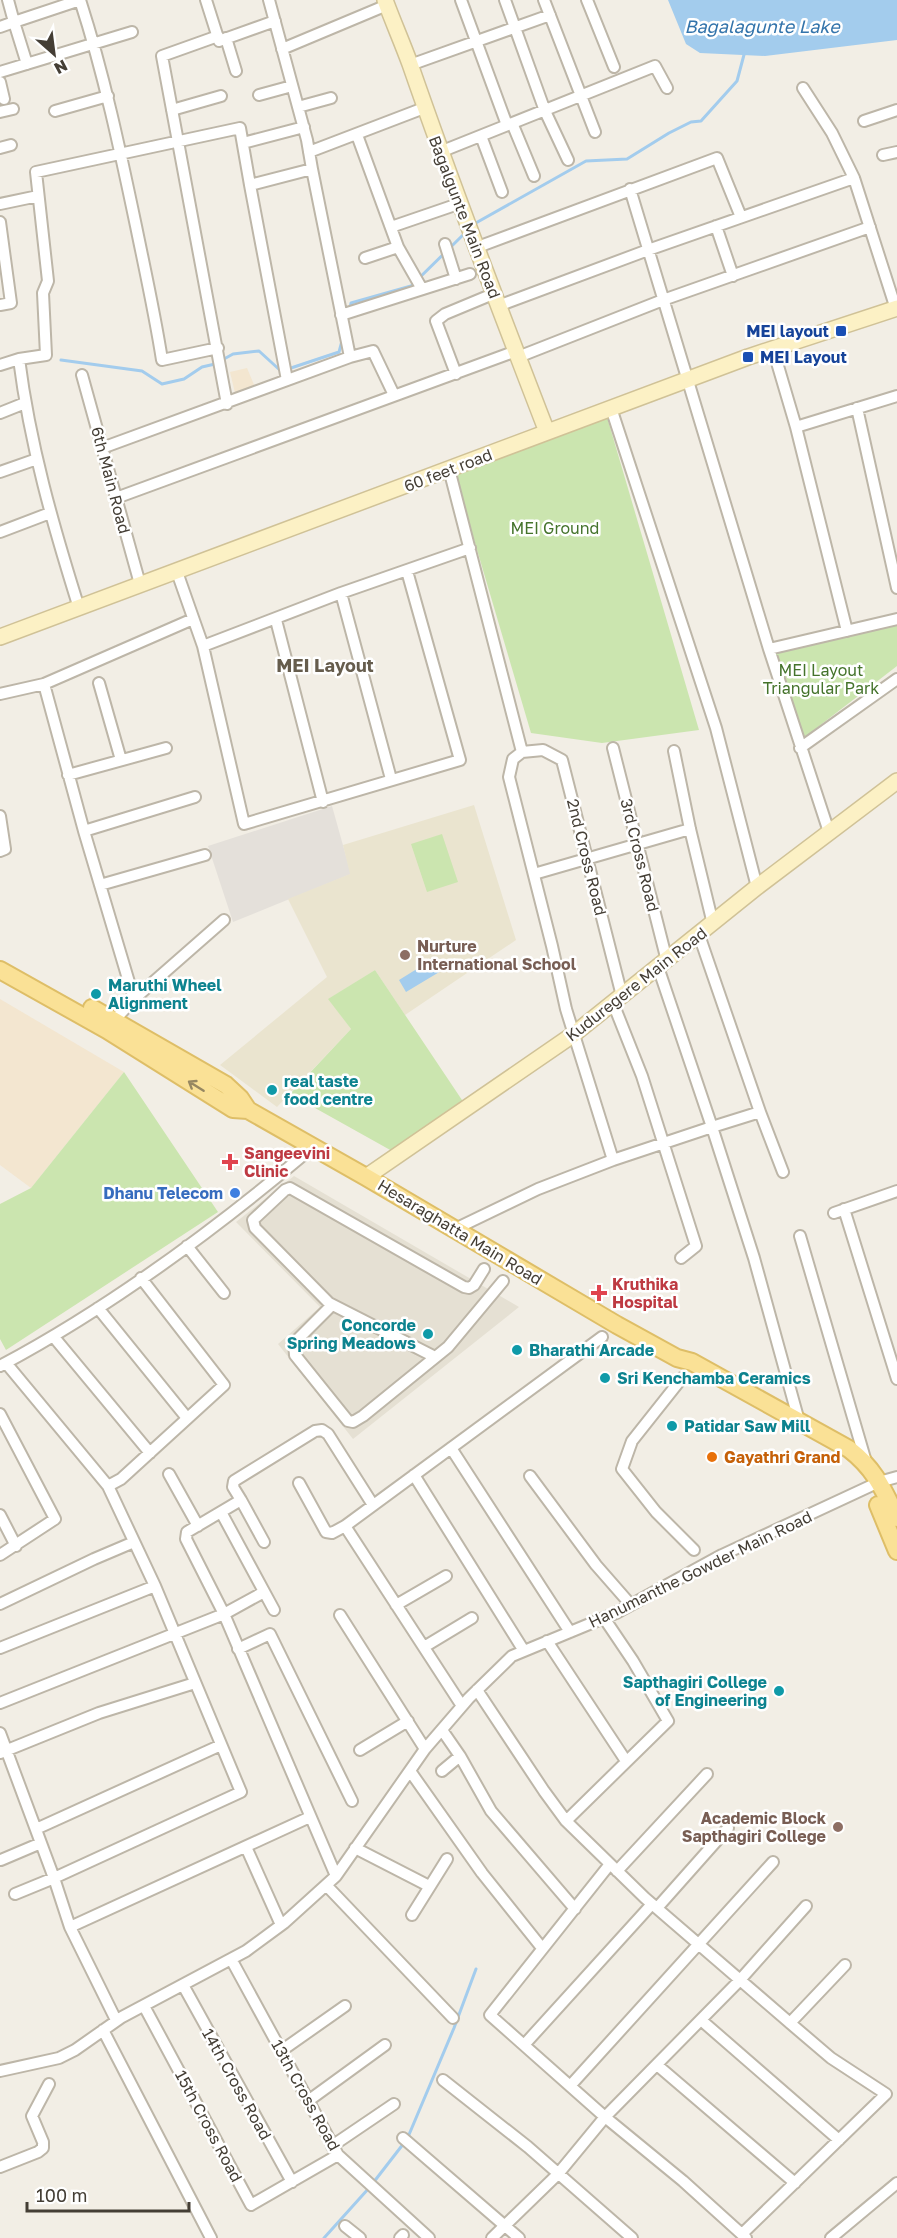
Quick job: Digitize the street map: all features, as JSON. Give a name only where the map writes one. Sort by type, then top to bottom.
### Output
[{"type":"main road","points":[[0,958],[110,1025]]},
{"type":"main road","points":[[0,969],[110,1025]]},
{"type":"main road","name":"Hesaraghatta Main Road","points":[[110,1025],[226,1085],[240,1098],[248,1110],[617,1325],[677,1358],[693,1362],[849,1449],[866,1462],[874,1484]]},
{"type":"main road","points":[[677,1358],[687,1368],[847,1459],[874,1484],[893,1523],[897,1551]]},
{"type":"street","points":[[8,0],[27,64]]},
{"type":"street","points":[[0,27],[80,0],[108,96],[156,317],[162,360],[218,348]]},
{"type":"street","points":[[206,0],[236,71]]},
{"type":"street","points":[[269,0],[304,127],[350,357]]},
{"type":"street","points":[[460,0],[509,124],[534,176]]},
{"type":"street","points":[[505,0],[545,111],[568,160]]},
{"type":"street","points":[[544,0],[595,132]]},
{"type":"street","points":[[587,0],[614,66]]},
{"type":"street","points":[[282,49],[386,3]]},
{"type":"street","name":"Bagalgunte Main Road","points":[[386,3],[461,203],[475,248],[547,432]]},
{"type":"street","points":[[410,65],[550,15]]},
{"type":"street","points":[[227,404],[162,56],[275,21]]},
{"type":"street","points":[[0,72],[132,32]]},
{"type":"street","points":[[440,152],[655,66],[667,88]]},
{"type":"street","points":[[0,82],[4,99]]},
{"type":"street","points":[[259,95],[292,86]]},
{"type":"street","points":[[803,88],[832,133],[854,177],[896,308]]},
{"type":"street","points":[[55,111],[108,96]]},
{"type":"street","points":[[172,110],[221,96]]},
{"type":"street","points":[[298,107],[331,98]]},
{"type":"street","points":[[309,152],[424,108]]},
{"type":"street","points":[[0,112],[13,109]]},
{"type":"street","points":[[864,122],[897,110]]},
{"type":"street","points":[[243,143],[304,127]]},
{"type":"street","points":[[0,365],[19,359],[46,355],[43,293],[48,281],[36,172],[240,128],[287,380]]},
{"type":"street","points":[[357,135],[398,247],[422,289]]},
{"type":"street","points":[[481,136],[502,192]]},
{"type":"street","points":[[883,155],[897,152]]},
{"type":"street","points":[[475,248],[717,158],[741,217]]},
{"type":"street","points":[[250,185],[312,170]]},
{"type":"street","points":[[456,374],[436,321],[445,314],[496,300],[648,250],[854,177]]},
{"type":"street","points":[[630,189],[769,649],[829,832]]},
{"type":"street","points":[[0,204],[38,196]]},
{"type":"street","points":[[391,227],[461,203]]},
{"type":"street","points":[[0,222],[11,303],[0,305]]},
{"type":"street","points":[[716,226],[733,276]]},
{"type":"street","points":[[116,498],[394,395],[517,354],[870,227]]},
{"type":"street","points":[[445,244],[456,279]]},
{"type":"street","points":[[365,258],[398,247]]},
{"type":"street","points":[[341,315],[470,274]]},
{"type":"street","name":"60 feet road","points":[[0,637],[611,408],[773,349],[896,308]]},
{"type":"street","points":[[773,349],[796,427],[847,631]]},
{"type":"street","points":[[102,448],[350,357],[373,351],[394,395]]},
{"type":"street","points":[[19,359],[25,403],[50,513],[79,608]]},
{"type":"street","name":"6th Main Road","points":[[82,375],[140,584]]},
{"type":"street","points":[[796,427],[897,396]]},
{"type":"street","points":[[0,413],[25,403]]},
{"type":"street","points":[[611,408],[716,728],[757,887]]},
{"type":"street","points":[[857,408],[897,588]]},
{"type":"street","points":[[0,472],[37,459]]},
{"type":"street","points":[[449,469],[522,752],[513,759],[509,777],[566,1009],[613,1160]]},
{"type":"street","points":[[0,531],[50,513]]},
{"type":"street","points":[[203,646],[276,620],[341,593],[470,548]]},
{"type":"street","points":[[177,572],[203,646],[244,824],[460,760],[407,571]]},
{"type":"street","points":[[341,593],[391,779]]},
{"type":"street","points":[[0,694],[44,684],[193,619]]},
{"type":"street","points":[[769,649],[897,619]]},
{"type":"street","points":[[276,620],[323,802]]},
{"type":"street","points":[[800,748],[897,679]]},
{"type":"street","points":[[99,683],[121,760]]},
{"type":"street","points":[[44,684],[68,775],[134,999]]},
{"type":"street","points":[[68,775],[166,748]]},
{"type":"street","name":"3rd Cross Road","points":[[614,748],[638,844],[663,964],[754,1258],[799,1421]]},
{"type":"street","name":"2nd Cross Road","points":[[522,752],[543,750],[562,760],[588,858],[618,999],[696,1246],[681,1258]]},
{"type":"street","points":[[674,751],[713,924]]},
{"type":"street","name":"Kuduregere Main Road","points":[[366,1177],[574,1034],[757,887],[897,781]]},
{"type":"street","points":[[84,831],[195,797]]},
{"type":"street","points":[[0,816],[5,849],[0,851]]},
{"type":"street","points":[[534,874],[690,829]]},
{"type":"street","points":[[100,885],[205,855]]},
{"type":"street","points":[[110,1025],[134,999],[224,920]]},
{"type":"street","points":[[699,935],[783,1172]]},
{"type":"street","points":[[455,1229],[538,1189],[613,1160],[760,1112]]},
{"type":"street","points":[[15,1894],[241,1792],[155,1586],[108,1486],[3,1364],[98,1308],[187,1246],[243,1205],[313,1147]]},
{"type":"street","points":[[435,1357],[329,1303],[255,1228],[253,1220],[290,1188],[464,1287],[469,1288],[474,1285],[484,1269]]},
{"type":"street","points":[[897,1191],[839,1211],[897,1379]]},
{"type":"street","points":[[800,1236],[866,1462]]},
{"type":"street","points":[[187,1246],[224,1293]]},
{"type":"street","points":[[108,1486],[120,1479],[150,1453],[224,1385],[141,1278]]},
{"type":"street","points":[[329,1303],[329,1308],[294,1343],[293,1349],[295,1355],[348,1421],[353,1422],[448,1347],[503,1281]]},
{"type":"street","points":[[98,1308],[188,1418]]},
{"type":"street","points":[[53,1336],[150,1453]]},
{"type":"street","points":[[299,1483],[326,1532],[332,1533],[345,1526],[602,1337]]},
{"type":"street","points":[[682,1378],[632,1441],[622,1469],[656,1512],[694,1550]]},
{"type":"street","points":[[0,1414],[54,1520],[0,1555]]},
{"type":"street","points":[[264,1542],[233,1487],[234,1481],[315,1431],[322,1430],[328,1434],[373,1505]]},
{"type":"street","points":[[451,1448],[570,1632]]},
{"type":"street","points":[[169,1474],[198,1526]]},
{"type":"street","points":[[414,1475],[524,1651]]},
{"type":"street","points":[[530,1476],[596,1565],[631,1605]]},
{"type":"street","name":"Hanumanthe Gowder Main Road","points":[[0,2071],[59,2058],[116,2020],[246,1951],[281,1925],[336,1876],[425,1749],[462,1706],[512,1656],[604,1618],[722,1555],[874,1484],[897,1477]]},
{"type":"street","points":[[241,1500],[187,1532],[186,1539],[224,1614],[336,1876]]},
{"type":"street","points":[[221,1512],[274,1610]]},
{"type":"street","points":[[0,1515],[16,1546]]},
{"type":"street","points":[[345,1526],[462,1706]]},
{"type":"street","points":[[0,1604],[135,1542]]},
{"type":"street","points":[[396,1605],[446,1576]]},
{"type":"street","points":[[0,1648],[155,1586]]},
{"type":"street","points":[[0,1703],[224,1614],[264,1592]]},
{"type":"street","points":[[340,1615],[425,1749]]},
{"type":"street","points":[[424,1647],[472,1618]]},
{"type":"street","points":[[567,1821],[668,1721],[604,1618]]},
{"type":"street","points":[[238,1649],[270,1634],[352,1801]]},
{"type":"street","points":[[547,1641],[626,1761]]},
{"type":"street","points":[[3,1752],[99,1713],[195,1683]]},
{"type":"street","points":[[477,1690],[544,1791],[567,1821],[614,1868],[654,1906],[831,2058],[886,2094],[744,2236],[684,2181],[605,2117],[490,2015],[575,1909],[614,1868],[707,1774]]},
{"type":"street","points":[[360,1750],[408,1721]]},
{"type":"street","points":[[441,1730],[460,1756],[491,1811],[575,1909]]},
{"type":"street","points":[[0,1733],[3,1752],[36,1829],[70,1927],[116,2020]]},
{"type":"street","points":[[36,1829],[221,1745]]},
{"type":"street","points":[[442,1771],[460,1756]]},
{"type":"street","points":[[410,1771],[482,1873],[542,1948]]},
{"type":"street","points":[[70,1927],[310,1817]]},
{"type":"street","points":[[524,2045],[728,1828]]},
{"type":"street","points":[[1,1860],[41,1843]]},
{"type":"street","points":[[246,1847],[281,1925]]},
{"type":"street","points":[[355,1848],[429,1886]]},
{"type":"street","points":[[412,1915],[447,1859]]},
{"type":"street","points":[[570,2086],[773,1862]]},
{"type":"street","points":[[326,1885],[453,2018]]},
{"type":"street","points":[[492,2238],[558,2174],[605,2117],[740,1980],[806,1906]]},
{"type":"street","name":"13th Cross Road","points":[[231,1959],[335,2150],[429,2238]]},
{"type":"street","points":[[790,2023],[845,1965]]},
{"type":"street","name":"14th Cross Road","points":[[183,1985],[292,2182]]},
{"type":"street","name":"15th Cross Road","points":[[144,2006],[251,2205],[292,2182]]},
{"type":"street","points":[[281,2051],[345,2006]]},
{"type":"street","points":[[701,2020],[839,2140]]},
{"type":"street","points":[[103,2030],[211,2238]]},
{"type":"street","points":[[308,2101],[385,2046]]},
{"type":"street","points":[[657,2065],[795,2183]]},
{"type":"street","points":[[443,2080],[632,2238]]},
{"type":"street","points":[[0,2167],[44,2148],[32,2116],[49,2084]]},
{"type":"street","points":[[292,2182],[394,2104]]},
{"type":"street","points":[[403,2138],[519,2238]]},
{"type":"street","points":[[831,2238],[897,2183]]},
{"type":"street","points":[[345,2226],[360,2238]]},
{"type":"shaded area","points":[[247,368],[255,387],[235,393],[230,372]]},
{"type":"shaded area","name":"Nurture International School","points":[[474,805],[516,940],[405,1015],[375,970],[329,999],[351,1029],[277,1107],[220,1065],[327,977],[288,899],[350,874],[343,845]]},
{"type":"shaded area","points":[[332,806],[351,874],[233,922],[208,846]]},
{"type":"shaded area","points":[[0,999],[124,1072],[31,1188],[0,1165]]},
{"type":"shaded area","name":"Concorde Spring Meadows","points":[[294,1176],[519,1307],[353,1439],[278,1344],[320,1307],[236,1222]]},
{"type":"green space","name":"MEI Ground","points":[[607,417],[699,730],[602,743],[531,733],[455,475]]},
{"type":"green space","name":"MEI Layout Triangular Park","points":[[897,625],[897,666],[801,740],[774,652]]},
{"type":"green space","points":[[442,834],[458,882],[427,892],[411,844]]},
{"type":"green space","points":[[375,970],[464,1103],[392,1151],[290,1094],[351,1029],[328,999]]},
{"type":"green space","points":[[124,1072],[218,1212],[6,1350],[0,1339],[0,1204],[31,1188]]},
{"type":"water","name":"Bagalagunte Lake","points":[[668,0],[897,0],[897,40],[765,56],[700,53],[686,44]]},
{"type":"water","points":[[433,959],[441,971],[406,992],[399,980]]},
{"type":"waterway","points":[[474,224],[586,161],[627,159],[669,133],[691,122],[701,121],[737,81],[745,51]]},
{"type":"waterway","points":[[350,309],[351,303],[411,286],[465,233]]},
{"type":"waterway","points":[[288,369],[339,352],[342,341]]},
{"type":"waterway","points":[[61,360],[142,371],[162,384],[184,379],[202,367],[215,364],[233,354],[259,351],[282,372]]},
{"type":"waterway","points":[[408,2137],[476,1969]]},
{"type":"waterway","points":[[373,2183],[404,2143]]},
{"type":"waterway","points":[[324,2238],[369,2188]]},
{"type":"place","name":"MEI layout","points":[[841,331]]},
{"type":"place","name":"MEI Layout","points":[[748,357]]},
{"type":"place","name":"Nurture International School","points":[[405,955]]},
{"type":"place","name":"Maruthi Wheel Alignment","points":[[96,994]]},
{"type":"place","name":"real taste food centre","points":[[272,1090]]},
{"type":"place","name":"Sangeevini Clinic","points":[[230,1162]]},
{"type":"place","name":"Dhanu Telecom","points":[[235,1193]]},
{"type":"place","name":"Kruthika Hospital","points":[[599,1293]]},
{"type":"place","name":"Concorde Spring Meadows","points":[[428,1334]]},
{"type":"place","name":"Bharathi Arcade","points":[[517,1350]]},
{"type":"place","name":"Sri Kenchamba Ceramics","points":[[605,1378]]},
{"type":"place","name":"Patidar Saw Mill","points":[[672,1426]]},
{"type":"place","name":"Gayathri Grand","points":[[712,1457]]},
{"type":"place","name":"Sapthagiri College of Engineering","points":[[779,1691]]},
{"type":"place","name":"Academic Block Sapthagiri College","points":[[838,1827]]},
{"type":"district","name":"MEI Layout","points":[[325,666]]}]
